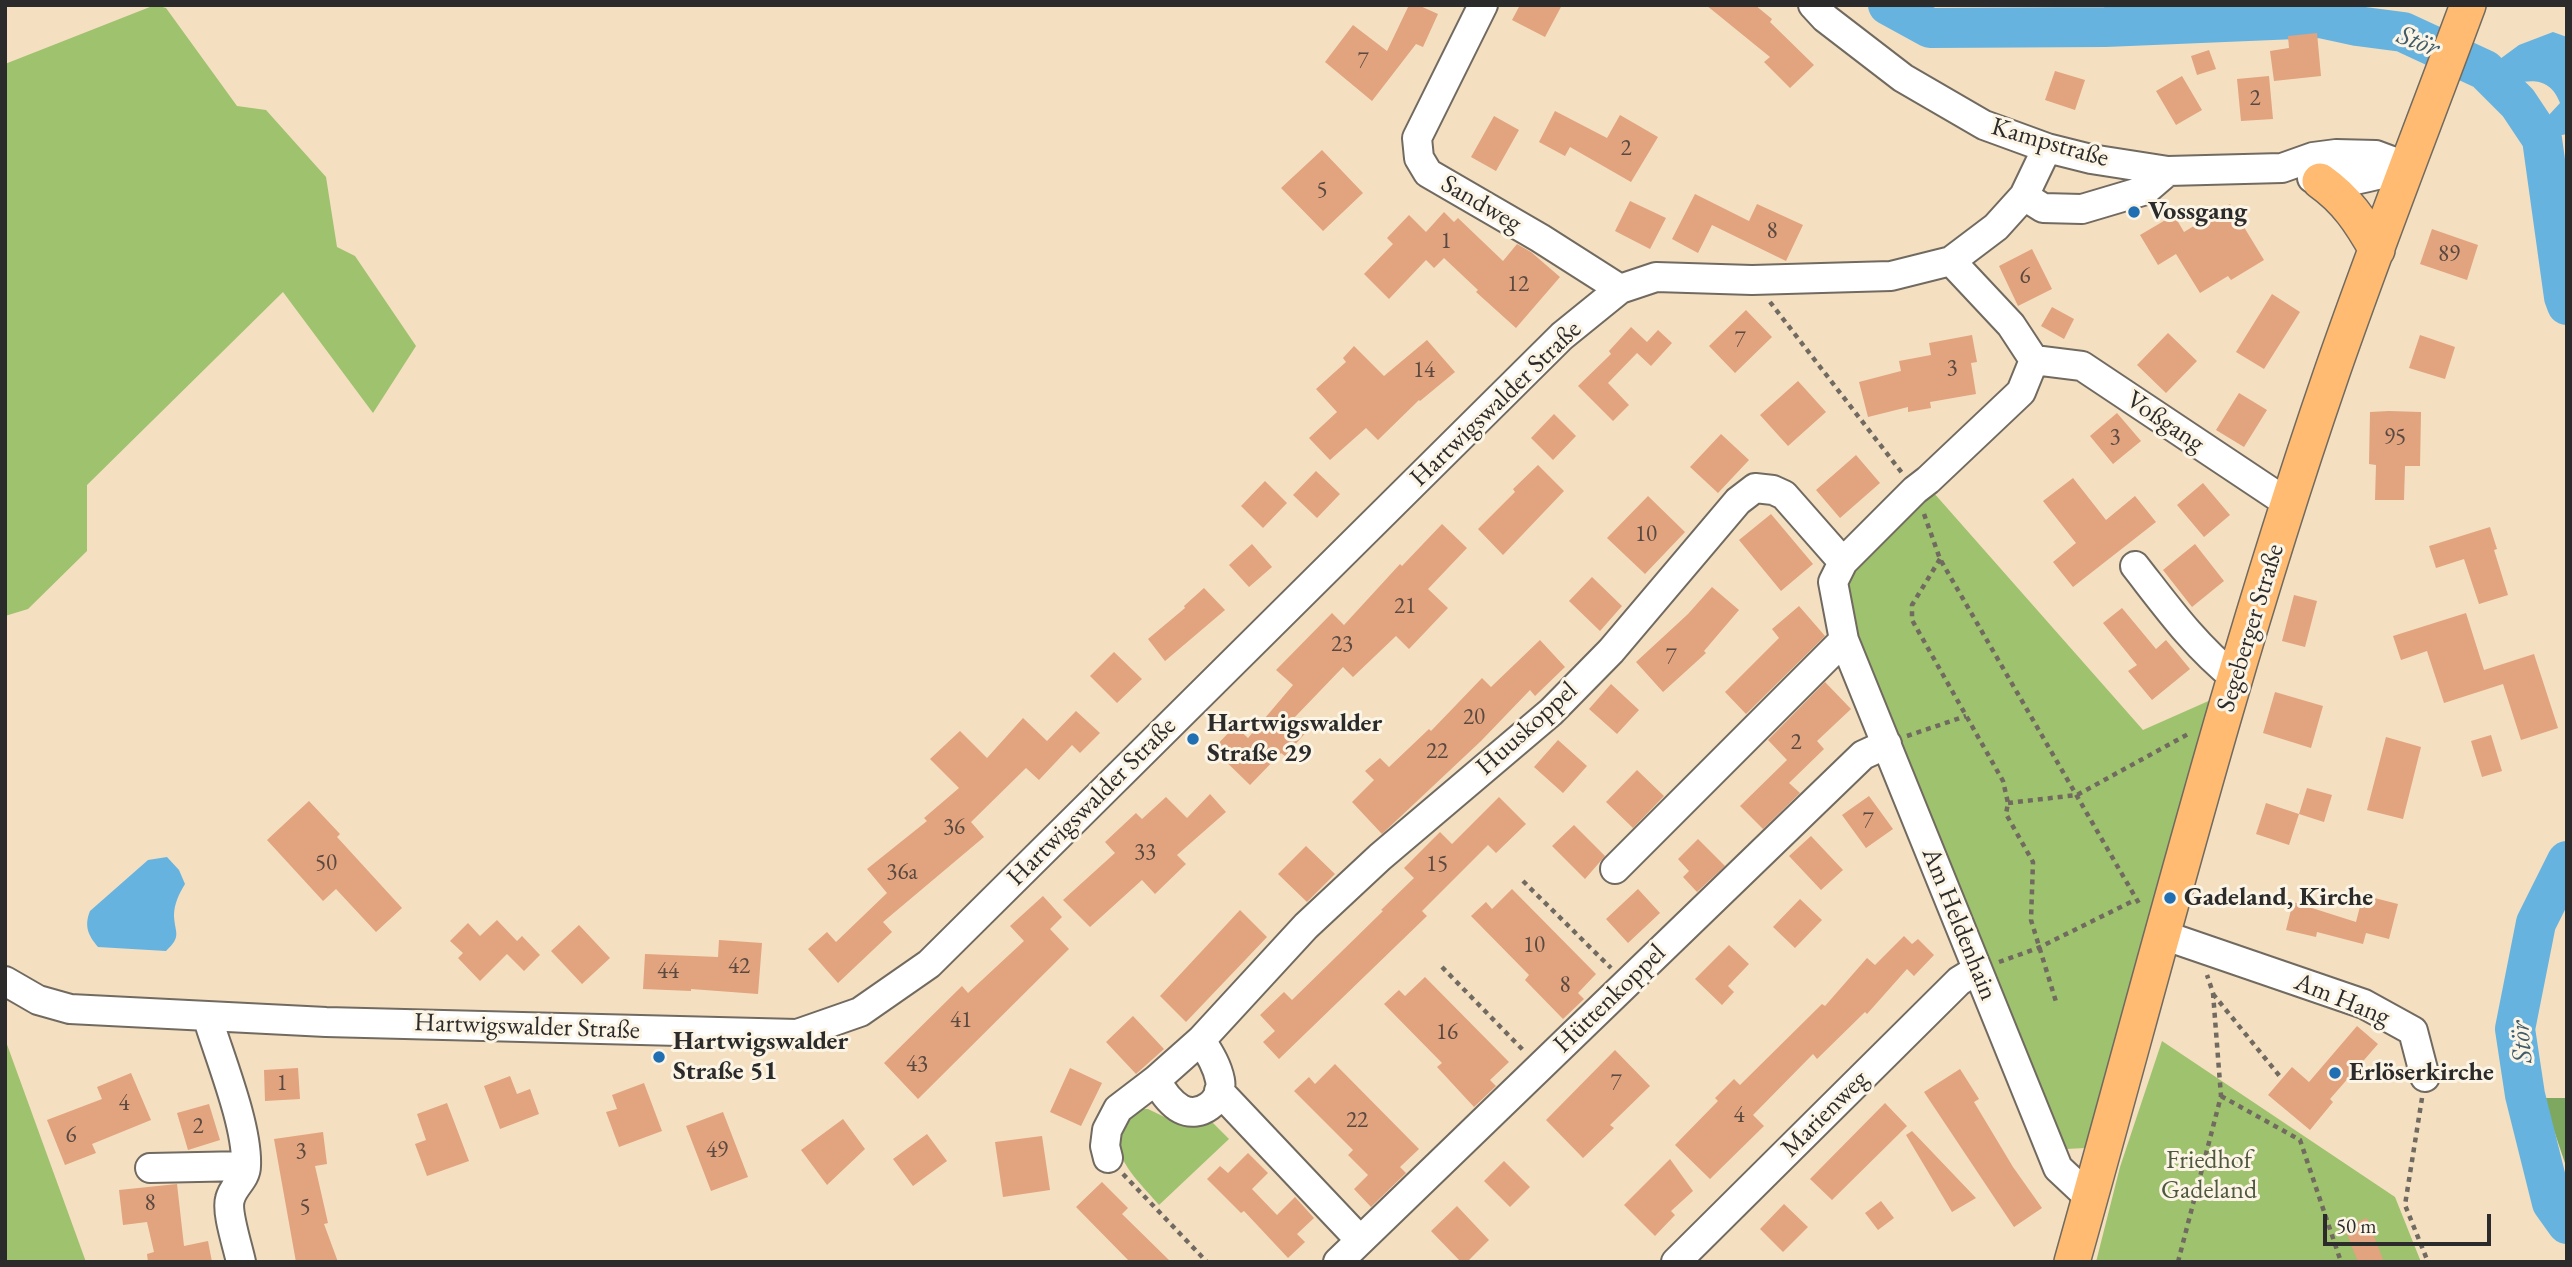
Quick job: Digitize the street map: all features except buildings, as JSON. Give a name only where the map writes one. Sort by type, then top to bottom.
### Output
[{"type":"main road","name":"Segeberger Straße","points":[[2072,1262],[2235,678],[2289,504],[2330,377],[2462,21]]},
{"type":"main road","points":[[2320,181],[2338,194],[2360,220],[2377,250]]},
{"type":"street","name":"Sandweg","points":[[1483,5],[1417,138],[1419,158],[1428,173],[1540,238],[1620,289]]},
{"type":"street","name":"Kampstraße","points":[[1813,5],[1825,18],[1903,78],[1984,125],[2047,148],[2168,172],[2282,168],[2313,157],[2336,154],[2376,155],[2408,167]]},
{"type":"street","name":"Hartwigswalder Straße","points":[[5,981],[38,1000],[70,1009],[326,1022],[797,1034],[860,1012],[929,964],[1562,336],[1620,289],[1656,277],[1752,279],[1891,276],[1951,261],[1996,227],[2024,196],[2047,148]]},
{"type":"street","points":[[2122,164],[2131,178],[2124,197]]},
{"type":"street","name":"Kampstraße","points":[[2282,168],[2320,181],[2350,181],[2408,167]]},
{"type":"street","points":[[2024,196],[2043,208],[2082,209],[2146,190],[2168,172]]},
{"type":"street","points":[[1843,562],[1915,490],[2021,392],[2034,360],[2011,325],[1951,261]]},
{"type":"street","name":"Voßgang","points":[[2034,360],[2082,366],[2289,504]]},
{"type":"street","name":"Huuskoppel","points":[[1108,1158],[1105,1146],[1107,1130],[1118,1109],[1201,1040],[1315,917],[1380,857],[1568,694],[1611,651],[1738,501],[1755,488],[1773,490],[1784,495],[1843,562]]},
{"type":"street","name":"Am Heldenhain","points":[[1843,562],[1833,582],[1844,640],[2058,1168],[2090,1198]]},
{"type":"street","points":[[2135,566],[2207,655],[2235,678]]},
{"type":"street","points":[[1615,869],[1844,640]]},
{"type":"street","name":"Hüttenkoppel","points":[[1338,1262],[1863,755],[1887,744]]},
{"type":"street","name":"Am Hang","points":[[2163,935],[2364,1004],[2413,1031],[2425,1077]]},
{"type":"street","name":"Marienweg","points":[[1676,1262],[1959,981],[1977,970]]},
{"type":"street","points":[[206,1016],[243,1133],[245,1175],[233,1190],[229,1202],[241,1262]]},
{"type":"street","points":[[1156,1080],[1165,1095],[1181,1109],[1196,1114],[1208,1108],[1216,1099],[1221,1083],[1215,1064],[1201,1040]]},
{"type":"street","points":[[1219,1091],[1360,1240]]},
{"type":"street","points":[[150,1168],[246,1166]]},
{"type":"path","points":[[1752,279],[1915,490],[1940,559],[2135,900],[2163,935]]},
{"type":"path","points":[[1940,559],[1912,605],[1912,620],[2003,781],[2007,814],[2033,862],[2031,920],[2057,1005]]},
{"type":"path","points":[[2007,803],[2077,795],[2225,714]]},
{"type":"path","points":[[1887,744],[1966,716]]},
{"type":"path","points":[[1523,881],[1627,983]]},
{"type":"path","points":[[1977,970],[2038,948],[2135,900]]},
{"type":"path","points":[[2178,1262],[2221,1096],[2213,993],[2198,948]]},
{"type":"path","points":[[1442,967],[1540,1067]]},
{"type":"path","points":[[2213,993],[2282,1079]]},
{"type":"path","points":[[2425,1077],[2405,1205],[2428,1262]]},
{"type":"path","points":[[2221,1096],[2300,1140],[2341,1262]]},
{"type":"path","points":[[1108,1158],[1207,1262]]},
{"type":"green space","points":[[155,5],[166,8],[237,106],[266,110],[326,177],[337,247],[355,256],[416,346],[373,413],[283,292],[87,485],[87,551],[28,609],[5,616],[5,64]]},
{"type":"green space","points":[[1933,492],[2143,730],[2213,699],[2151,930],[2085,1148],[2066,1149],[2050,1132],[1855,645],[1846,598],[1851,568]]},
{"type":"green space","points":[[5,1039],[86,1262],[5,1262]]},
{"type":"green space","name":"Friedhof Gadeland","points":[[2162,1041],[2395,1197],[2421,1262],[2096,1262],[2120,1167]]},
{"type":"green space","points":[[2543,1098],[2567,1098],[2567,1169]]},
{"type":"green space","points":[[1137,1109],[1148,1109],[1181,1125],[1210,1120],[1229,1139],[1159,1205],[1130,1171],[1120,1148],[1120,1136],[1125,1123]]},
{"type":"water","points":[[2553,32],[2567,37],[2567,134],[2542,139],[2536,129],[2560,103],[2550,87],[2528,81],[2502,87],[2485,70],[2519,45]]},
{"type":"water","points":[[167,857],[179,870],[185,884],[175,907],[176,935],[171,946],[166,951],[98,947],[88,930],[90,911],[148,860]]},
{"type":"waterway","name":"Stör","points":[[1888,5],[1930,28],[2105,27],[2320,18],[2403,32],[2485,70],[2518,103],[2542,139],[2567,305]]},
{"type":"waterway","name":"Stör","points":[[2567,861],[2536,923],[2515,1029],[2525,1095],[2552,1203],[2567,1224]]},
{"type":"place","name":"Vossgang","points":[[2134,212]]},
{"type":"place","name":"Hartwigswalder Straße 29","points":[[1193,739]]},
{"type":"place","name":"Gadeland, Kirche","points":[[2170,898]]},
{"type":"place","name":"Hartwigswalder Straße 51","points":[[659,1057]]},
{"type":"place","name":"Erlöserkirche","points":[[2335,1073]]}]
